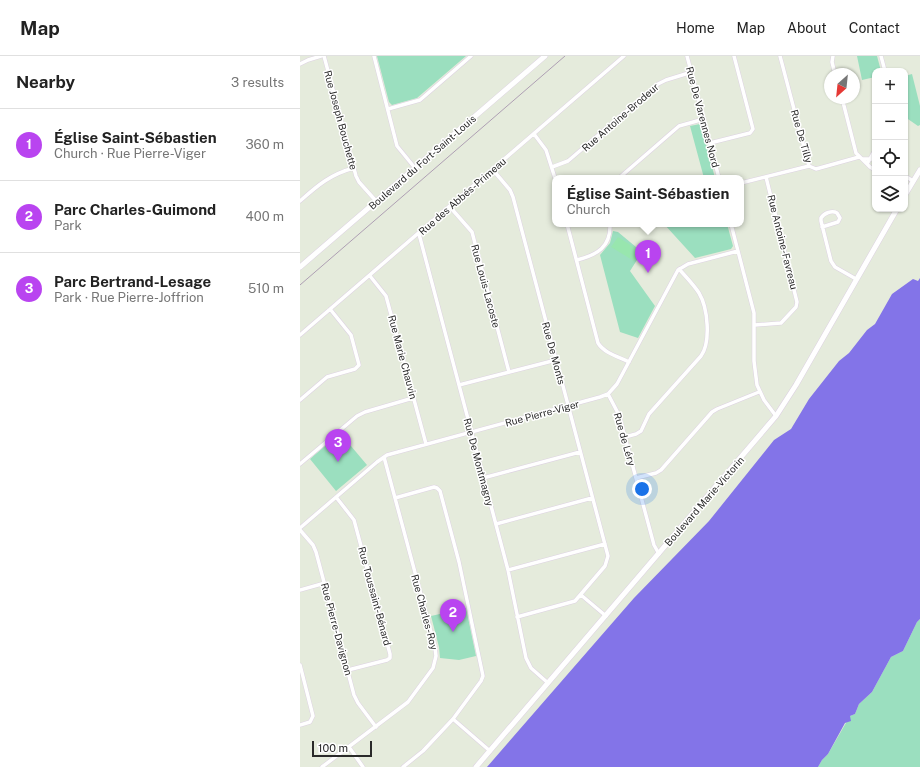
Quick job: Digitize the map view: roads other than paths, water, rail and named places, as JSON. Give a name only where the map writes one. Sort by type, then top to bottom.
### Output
[{"type":"street","points":[[300,64],[321,56]]},
{"type":"street","name":"Rue Joseph Bouchette","points":[[324,56],[358,180],[376,201]]},
{"type":"street","points":[[374,56],[398,146],[415,168]]},
{"type":"street","points":[[388,109],[420,100],[470,56]]},
{"type":"street","name":"Boulevard du Fort-Saint-Louis","points":[[300,267],[545,56]]},
{"type":"street","name":"Rue des Abbés-Primeau","points":[[300,335],[624,56]]},
{"type":"street","name":"Rue De Varennes Nord","points":[[687,56],[718,175]]},
{"type":"street","points":[[710,143],[750,133],[753,129],[734,56]]},
{"type":"street","name":"Rue De Tilly","points":[[780,56],[809,166],[816,169],[861,158],[870,158]]},
{"type":"street","points":[[833,56],[832,62],[834,68]]},
{"type":"street","points":[[881,56],[884,68]]},
{"type":"street","name":"Rue Antoine-Brodeur","points":[[552,167],[568,162],[660,82],[692,72]]},
{"type":"street","points":[[844,104],[856,153],[872,168]]},
{"type":"street","points":[[622,175],[679,126],[704,119]]},
{"type":"street","points":[[534,134],[546,150],[554,175]]},
{"type":"street","points":[[867,164],[872,155]]},
{"type":"street","points":[[744,182],[809,166]]},
{"type":"street","points":[[300,201],[328,178],[354,168]]},
{"type":"street","name":"Rue De Monts","points":[[493,170],[508,187],[513,196],[608,556],[607,564],[573,602],[518,617]]},
{"type":"street","points":[[908,188],[920,170]]},
{"type":"street","name":"Rue Antoine-Favreau","points":[[755,325],[781,322],[796,307],[797,302],[766,177]]},
{"type":"street","points":[[908,178],[913,181]]},
{"type":"street","name":"Rue Louis-Lacoste","points":[[450,206],[472,232],[509,372]]},
{"type":"street","points":[[822,227],[838,222],[840,218],[838,213],[833,211],[824,214],[821,218],[822,227],[832,264],[856,279]]},
{"type":"street","name":"Boulevard Marie-Victorin","points":[[476,767],[776,416],[796,385],[895,212]]},
{"type":"street","points":[[568,227],[600,345],[606,351],[629,362]]},
{"type":"street","points":[[577,260],[590,256],[600,250],[609,236],[610,227]]},
{"type":"street","points":[[732,227],[754,313],[754,366],[759,392],[776,416]]},
{"type":"street","name":"Rue De Montmagny","points":[[419,234],[508,570],[527,662],[548,683]]},
{"type":"street","points":[[608,394],[617,384],[680,269],[688,264],[738,251]]},
{"type":"street","points":[[625,437],[641,431],[649,414],[701,356],[705,347],[707,319],[702,298],[680,269]]},
{"type":"street","name":"Rue Marie Chauvin","points":[[370,276],[386,296],[426,444]]},
{"type":"street","points":[[300,400],[328,377],[355,369],[359,365],[351,335],[330,309]]},
{"type":"street","points":[[459,385],[556,360]]},
{"type":"street","points":[[636,478],[656,473],[661,470],[714,410],[759,392]]},
{"type":"street","name":"Rue de Léry","points":[[608,394],[618,412],[654,545],[659,554]]},
{"type":"street","name":"Rue Pierre-Viger","points":[[300,529],[336,497],[384,457],[391,453],[600,398],[608,394]]},
{"type":"street","points":[[300,464],[356,416],[364,412],[413,398]]},
{"type":"street","points":[[483,478],[580,452]]},
{"type":"street","name":"Rue Charles-Roy","points":[[322,767],[408,702],[431,672],[436,660],[435,647],[384,457]]},
{"type":"street","points":[[395,498],[432,488],[437,488],[440,491],[459,562],[483,676],[481,681],[453,719],[423,751],[403,767]]},
{"type":"street","name":"Rue Toussaint-Bénard","points":[[336,497],[352,515],[354,520],[390,654],[390,658],[387,660],[348,670]]},
{"type":"street","points":[[496,524],[592,498]]},
{"type":"street","name":"Rue Pierre-Davignon","points":[[300,529],[315,548],[356,699],[376,727]]},
{"type":"street","points":[[508,570],[605,544]]},
{"type":"street","points":[[300,590],[325,583]]},
{"type":"street","points":[[581,594],[606,616]]},
{"type":"street","points":[[300,665],[313,716],[310,722],[300,725]]},
{"type":"street","points":[[453,719],[490,751]]},
{"type":"street","points":[[349,747],[363,767]]},
{"type":"railway","points":[[300,285],[565,56]]},
{"type":"place","name":"Église Saint-Sébastien","points":[[648,273]]},
{"type":"place","name":"Parc Bertrand-Lesage","points":[[338,462]]},
{"type":"place","name":"Parc Charles-Guimond","points":[[453,632]]}]
